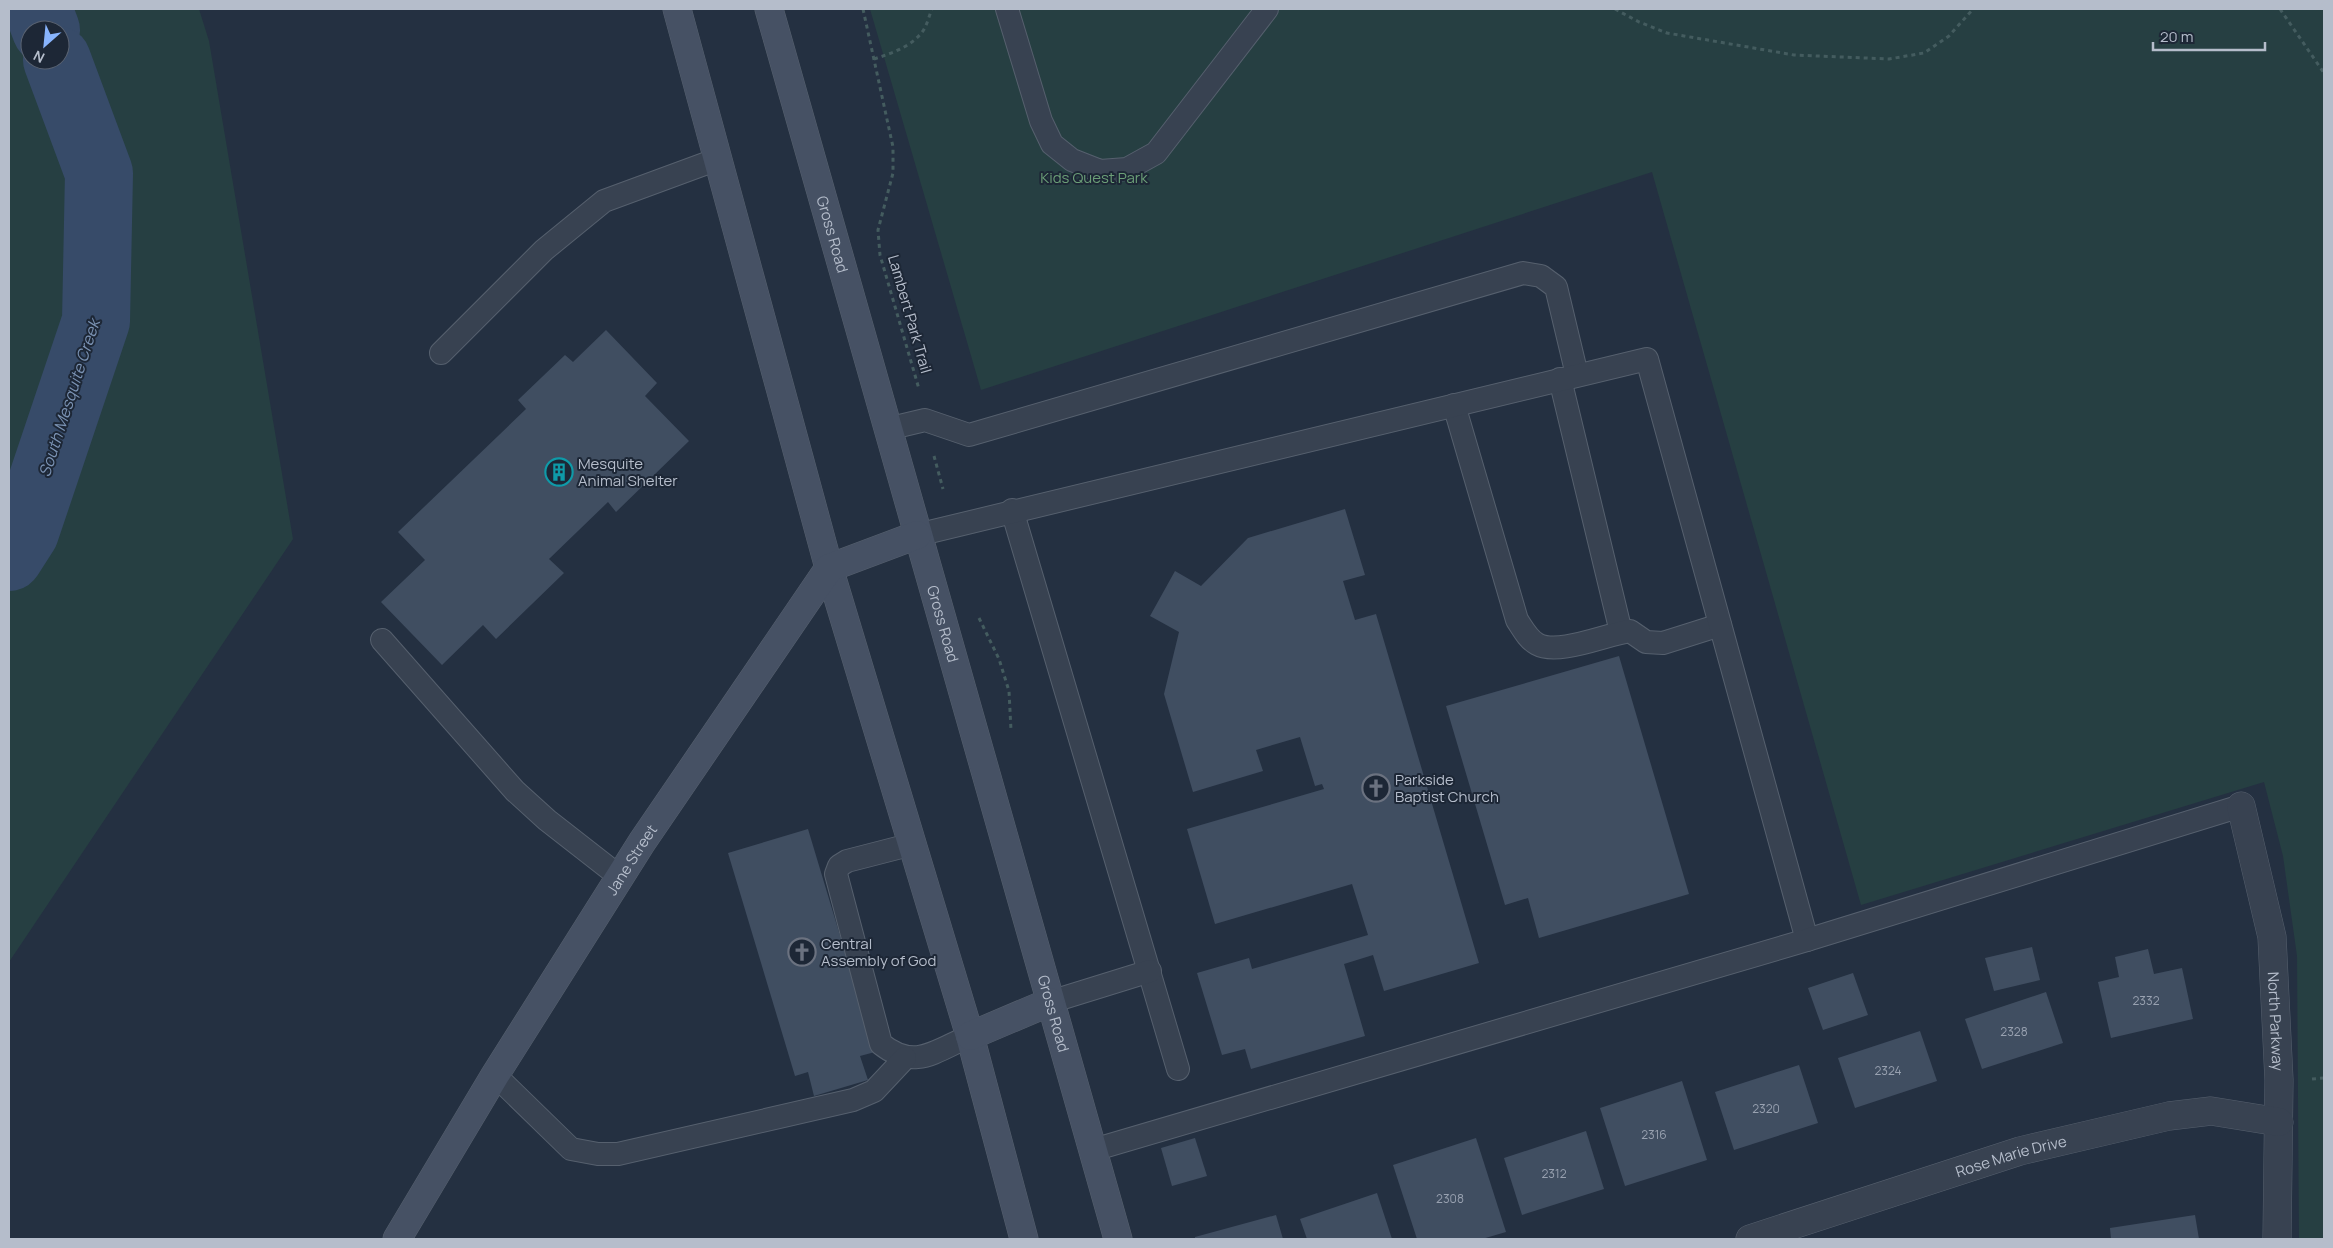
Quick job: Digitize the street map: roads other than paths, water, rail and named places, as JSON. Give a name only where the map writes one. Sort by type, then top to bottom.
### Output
[{"type":"main road","points":[[676,9],[829,568],[914,844],[970,1036],[1024,1239]]},
{"type":"main road","name":"Gross Road","points":[[769,9],[1118,1239]]},
{"type":"main road","points":[[829,568],[917,535]]},
{"type":"main road","name":"Jane Street","points":[[397,1239],[495,1075],[620,877],[829,568]]},
{"type":"main road","points":[[970,1036],[1050,1002]]},
{"type":"street","name":"North Parkway","points":[[2241,806],[2272,936],[2280,1122],[2277,1239]]},
{"type":"street","name":"Rose Marie Drive","points":[[1750,1239],[2020,1151],[2169,1116],[2211,1110],[2280,1122]]},
{"type":"lane","points":[[1007,9],[1040,121],[1052,144],[1072,160],[1100,171],[1127,169],[1156,153],[1267,9]]},
{"type":"lane","points":[[441,353],[544,250],[604,201],[718,159]]},
{"type":"lane","points":[[887,429],[925,420],[969,435],[1523,272],[1541,276],[1556,287],[1569,377],[1621,632]]},
{"type":"lane","points":[[917,535],[1012,510],[1647,359],[1807,940]]},
{"type":"lane","points":[[1454,405],[1517,620],[1530,639],[1541,646],[1555,648],[1630,631],[1646,642],[1663,643],[1720,625]]},
{"type":"lane","points":[[1012,510],[1178,1069]]},
{"type":"lane","points":[[382,640],[516,791],[547,820],[620,877]]},
{"type":"lane","points":[[1093,1150],[1807,940],[2241,806]]},
{"type":"lane","points":[[914,844],[848,862],[839,866],[836,874],[881,1044],[893,1053],[905,1058],[918,1058],[970,1036]]},
{"type":"lane","points":[[1050,1002],[1150,971]]},
{"type":"lane","points":[[495,1075],[571,1149],[598,1154],[618,1154],[853,1100],[874,1091],[905,1058]]},
{"type":"waterway","name":"South Mesquite Creek","points":[[38,9],[42,20]]},
{"type":"waterway","name":"South Mesquite Creek","points":[[9,557],[25,532],[96,321],[99,173],[61,70]]},
{"type":"place","name":"Mesquite Animal Shelter","points":[[559,472]]},
{"type":"place","name":"Parkside Baptist Church","points":[[1376,788]]},
{"type":"place","name":"Central Assembly of God","points":[[802,952]]},
{"type":"park label","name":"Kids Quest Park","points":[[1094,177]]}]
